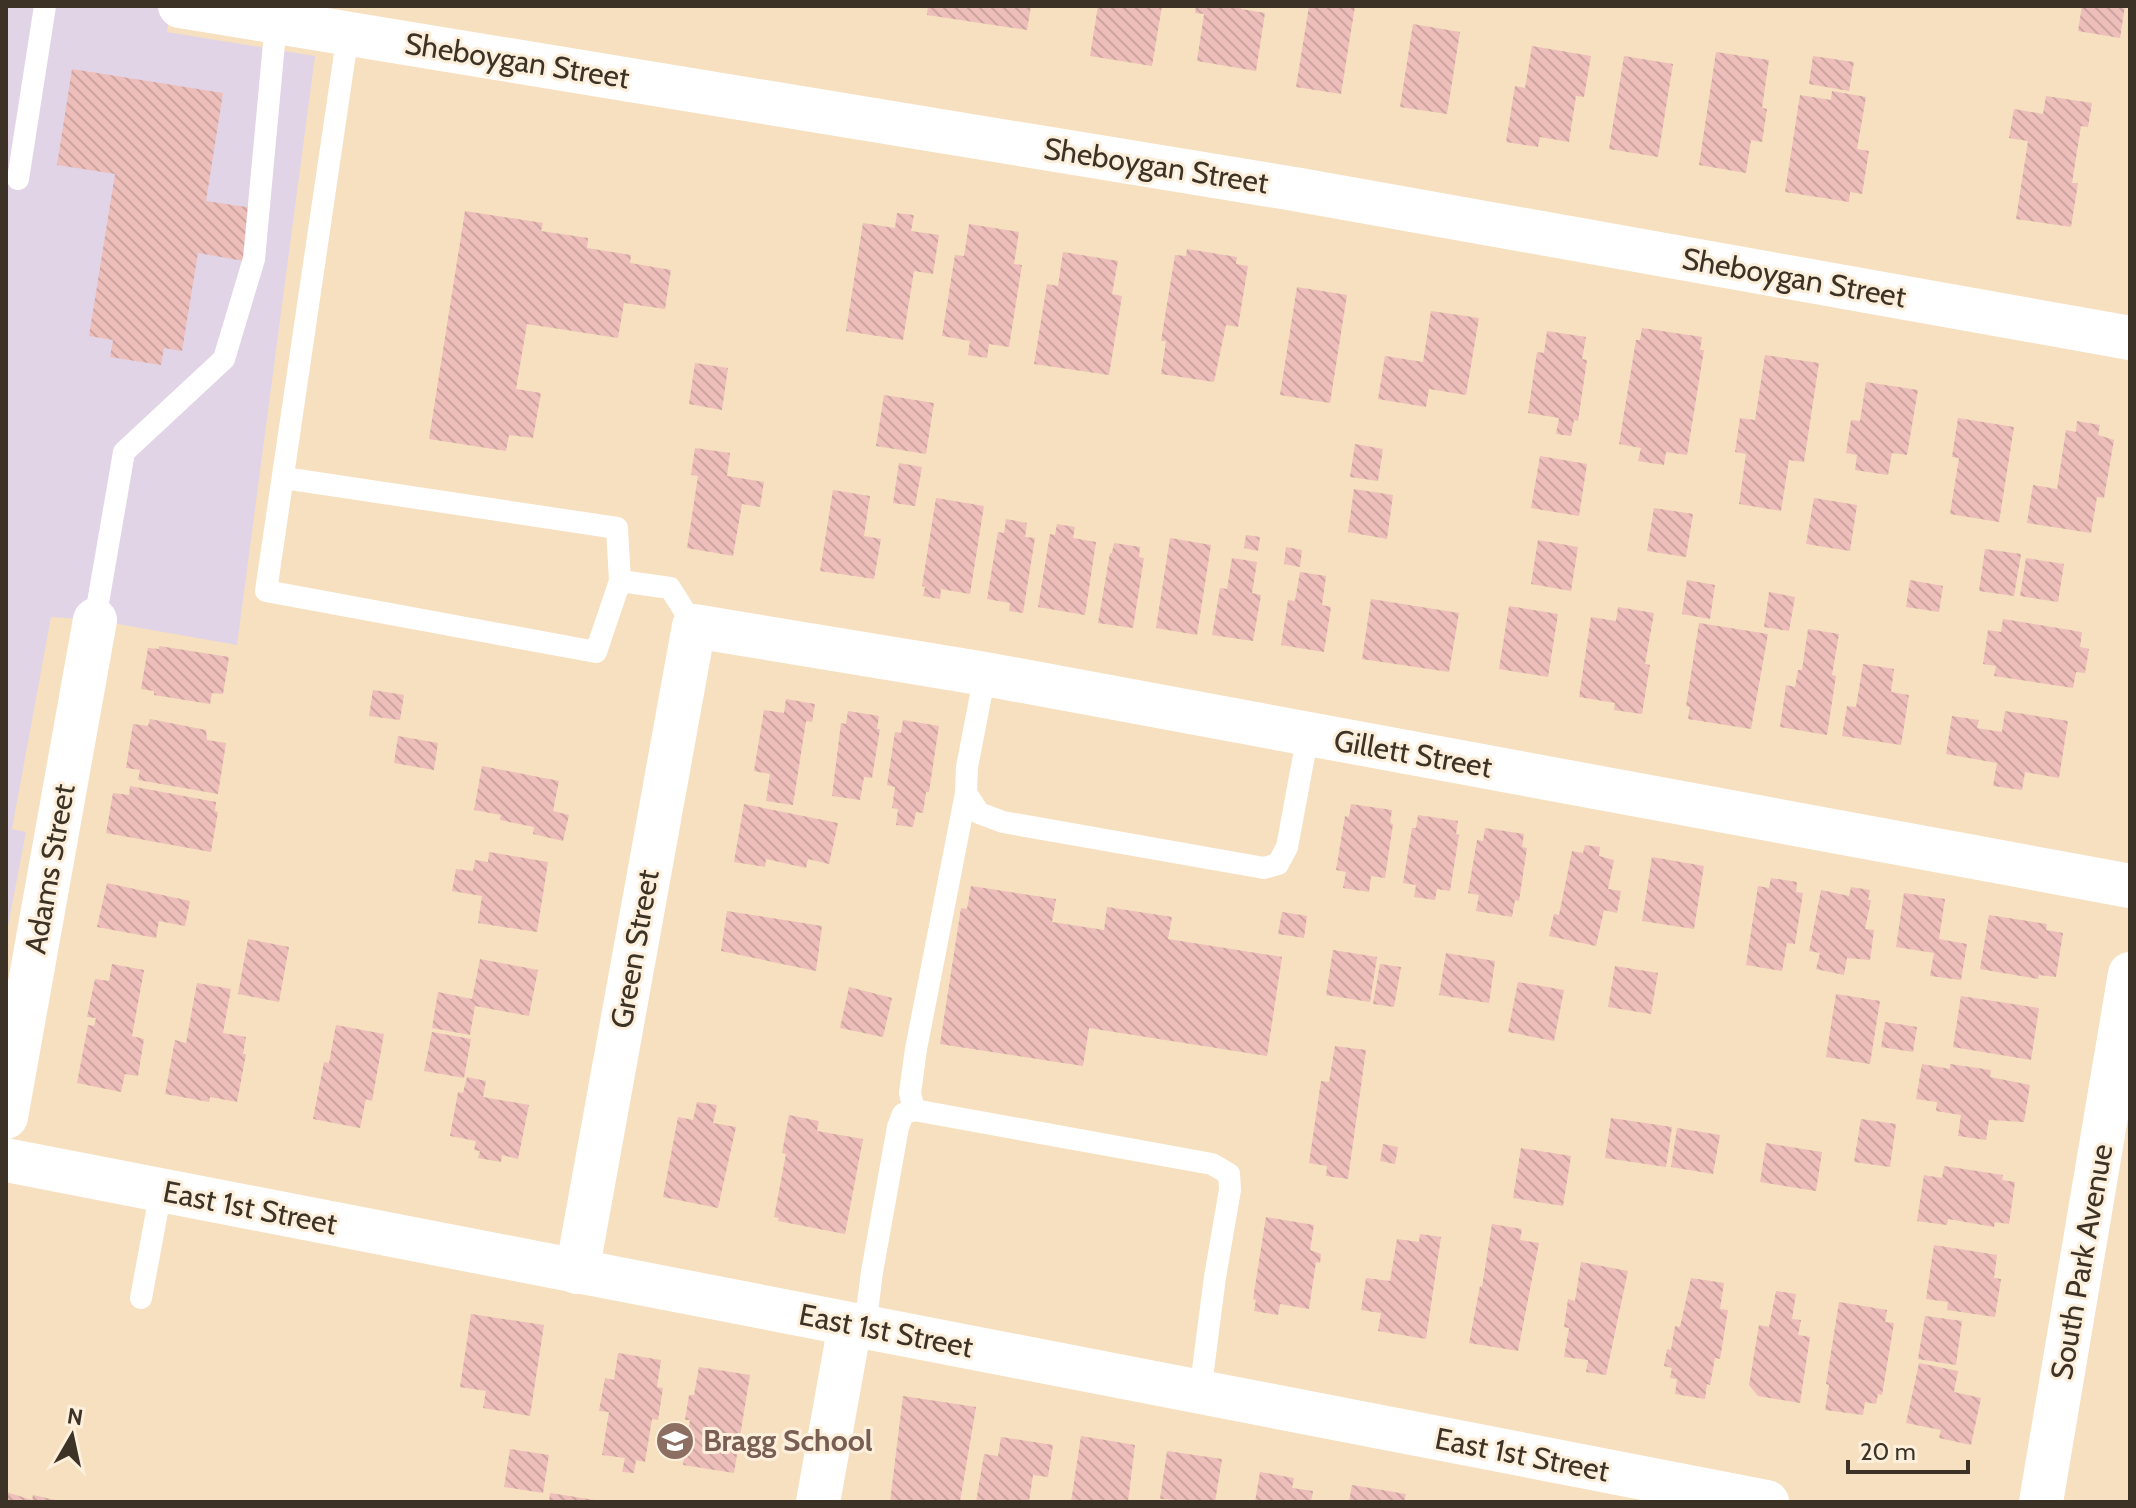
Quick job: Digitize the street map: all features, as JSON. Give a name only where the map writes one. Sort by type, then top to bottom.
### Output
[{"type":"street","name":"Sheboygan Street","points":[[180,6],[1300,190],[2130,338]]},
{"type":"street","name":"Adams Street","points":[[6,1117],[95,620]]},
{"type":"street","name":"Gillett Street","points":[[694,626],[985,674],[2130,886]]},
{"type":"street","name":"Green Street","points":[[577,1272],[694,626]]},
{"type":"street","name":"South Park Avenue","points":[[2041,1502],[2130,974]]},
{"type":"street","name":"East 1st Street","points":[[6,1160],[1767,1502]]},
{"type":"street","points":[[818,1502],[857,1326]]},
{"type":"lane","points":[[18,179],[45,6]]},
{"type":"lane","points":[[95,620],[124,452],[224,359],[254,259],[276,22]]},
{"type":"lane","points":[[284,478],[617,528],[620,581],[596,652],[266,591],[348,33]]},
{"type":"lane","points":[[620,581],[670,588],[694,626]]},
{"type":"lane","points":[[914,1110],[910,1093],[916,1049],[966,793],[967,767],[985,674]]},
{"type":"lane","points":[[966,793],[979,813],[1003,822],[1264,868],[1278,864],[1287,847],[1308,734]]},
{"type":"lane","points":[[857,1326],[872,1272],[898,1127],[903,1114],[914,1110],[1212,1164],[1229,1174],[1230,1190],[1200,1393]]},
{"type":"lane","points":[[141,1298],[161,1190]]},
{"type":"shaded area","points":[[6,6],[171,6],[167,32],[315,56],[237,645],[95,620],[51,617],[12,829],[26,832],[6,936]]},
{"type":"building","points":[[928,6],[1031,6],[1027,30],[927,15]]},
{"type":"building","points":[[1098,6],[1162,6],[1152,66],[1090,56]]},
{"type":"building","points":[[1196,6],[1241,6],[1241,9],[1265,13],[1256,71],[1197,61],[1204,14],[1195,13]]},
{"type":"building","points":[[1309,6],[1355,6],[1341,94],[1296,87]]},
{"type":"building","points":[[2082,6],[2125,6],[2120,38],[2078,31]]},
{"type":"building","points":[[1413,24],[1460,32],[1447,114],[1400,107]]},
{"type":"building","points":[[1532,46],[1591,56],[1584,97],[1576,96],[1569,142],[1540,137],[1538,147],[1506,142],[1515,86],[1525,88]]},
{"type":"building","points":[[1716,52],[1769,60],[1762,108],[1767,109],[1762,142],[1751,140],[1746,173],[1699,165]]},
{"type":"building","points":[[1624,56],[1673,64],[1658,157],[1609,149]]},
{"type":"building","points":[[1813,56],[1854,62],[1849,91],[1809,84]]},
{"type":"building","points":[[72,69],[223,93],[206,201],[253,208],[244,261],[198,253],[182,351],[164,348],[161,365],[110,357],[113,340],[89,336],[115,174],[57,165]]},
{"type":"building","points":[[1832,91],[1866,97],[1857,149],[1869,151],[1862,194],[1850,192],[1849,202],[1785,192],[1800,95],[1831,100]]},
{"type":"building","points":[[2046,96],[2092,103],[2088,127],[2081,126],[2072,183],[2078,183],[2071,227],[2016,219],[2028,141],[2009,138],[2014,109],[2043,114]]},
{"type":"building","points":[[465,211],[543,223],[541,231],[588,238],[587,248],[631,255],[630,263],[671,270],[665,309],[624,303],[618,338],[527,324],[516,389],[541,393],[533,438],[509,435],[506,451],[429,439]]},
{"type":"building","points":[[897,213],[914,215],[911,231],[939,235],[933,274],[914,271],[903,340],[846,331],[863,223],[895,228]]},
{"type":"building","points":[[969,224],[1019,232],[1014,264],[1022,265],[1009,347],[989,344],[987,358],[968,355],[970,341],[942,336],[955,255],[964,256]]},
{"type":"building","points":[[1187,249],[1237,257],[1236,264],[1248,266],[1238,327],[1226,325],[1214,382],[1161,374],[1166,341],[1161,341],[1175,255],[1186,256]]},
{"type":"building","points":[[1063,252],[1118,261],[1112,294],[1122,296],[1109,375],[1034,364],[1047,284],[1058,286]]},
{"type":"building","points":[[1297,287],[1347,295],[1330,403],[1280,395]]},
{"type":"building","points":[[1431,311],[1479,318],[1466,395],[1429,389],[1426,407],[1378,399],[1385,356],[1423,362]]},
{"type":"building","points":[[1642,328],[1702,337],[1700,350],[1704,350],[1687,455],[1666,452],[1664,465],[1638,461],[1641,448],[1619,444],[1636,340],[1640,340]]},
{"type":"building","points":[[1547,331],[1586,337],[1582,359],[1587,360],[1578,421],[1574,420],[1571,436],[1556,434],[1559,418],[1528,413],[1537,352],[1544,353]]},
{"type":"building","points":[[1765,355],[1819,363],[1804,462],[1789,460],[1781,511],[1739,504],[1746,454],[1735,452],[1740,418],[1755,420]]},
{"type":"building","points":[[695,363],[728,368],[722,410],[689,404]]},
{"type":"building","points":[[1866,382],[1918,390],[1907,455],[1892,453],[1888,475],[1855,470],[1857,455],[1846,453],[1851,420],[1860,421]]},
{"type":"building","points":[[884,395],[934,403],[926,454],[876,446]]},
{"type":"building","points":[[1958,418],[2014,427],[1999,522],[1950,514],[1959,458],[1952,457]]},
{"type":"building","points":[[2077,421],[2100,425],[2098,435],[2114,440],[2104,498],[2097,497],[2091,533],[2027,523],[2033,485],[2057,489],[2066,430],[2076,432]]},
{"type":"building","points":[[1355,444],[1383,449],[1378,481],[1350,477]]},
{"type":"building","points":[[695,448],[730,453],[727,476],[764,482],[760,507],[742,504],[733,556],[687,548],[698,476],[691,475]]},
{"type":"building","points":[[1540,456],[1587,464],[1579,516],[1531,508]]},
{"type":"building","points":[[899,463],[922,467],[915,506],[893,503]]},
{"type":"building","points":[[1354,489],[1393,495],[1387,539],[1348,532]]},
{"type":"building","points":[[833,490],[870,496],[864,536],[881,539],[874,579],[820,571]]},
{"type":"building","points":[[936,498],[984,506],[970,594],[941,589],[940,599],[923,596]]},
{"type":"building","points":[[1814,498],[1857,505],[1850,551],[1806,544]]},
{"type":"building","points":[[1654,508],[1693,514],[1686,557],[1647,551]]},
{"type":"building","points":[[1006,519],[1027,523],[1025,537],[1035,538],[1023,613],[1009,611],[1010,603],[987,599],[998,532],[1004,533]]},
{"type":"building","points":[[1057,524],[1075,527],[1073,538],[1096,542],[1085,615],[1038,607],[1050,534],[1055,535]]},
{"type":"building","points":[[1246,535],[1260,537],[1258,551],[1244,548]]},
{"type":"building","points":[[1170,538],[1211,545],[1197,635],[1156,628]]},
{"type":"building","points":[[1538,540],[1578,547],[1571,591],[1531,584]]},
{"type":"building","points":[[1114,543],[1140,547],[1139,557],[1144,558],[1133,628],[1098,623]]},
{"type":"building","points":[[1286,547],[1302,550],[1300,567],[1284,564]]},
{"type":"building","points":[[1985,549],[2021,554],[2014,596],[1979,591]]},
{"type":"building","points":[[1232,558],[1257,562],[1252,593],[1261,595],[1253,641],[1212,635],[1220,588],[1227,589]]},
{"type":"building","points":[[2026,558],[2064,564],[2058,602],[2020,596]]},
{"type":"building","points":[[1300,572],[1326,576],[1322,605],[1331,607],[1324,652],[1281,645],[1288,600],[1295,601]]},
{"type":"building","points":[[1687,580],[1715,585],[1710,619],[1682,614]]},
{"type":"building","points":[[1910,580],[1943,586],[1939,612],[1906,607]]},
{"type":"building","points":[[1769,592],[1795,597],[1789,631],[1764,627]]},
{"type":"building","points":[[1371,599],[1459,613],[1449,672],[1362,659]]},
{"type":"building","points":[[1509,606],[1558,614],[1548,677],[1499,669]]},
{"type":"building","points":[[1618,607],[1654,613],[1645,664],[1650,665],[1642,714],[1614,710],[1615,703],[1579,697],[1591,617],[1616,621]]},
{"type":"building","points":[[2003,619],[2082,632],[2080,647],[2089,649],[2085,673],[2076,672],[2073,688],[1994,676],[1996,666],[1983,664],[1988,630],[2001,632]]},
{"type":"building","points":[[1699,623],[1768,634],[1751,729],[1688,719],[1690,707],[1686,706]]},
{"type":"building","points":[[1808,629],[1839,634],[1827,735],[1780,727],[1786,685],[1795,687],[1798,670],[1802,670]]},
{"type":"building","points":[[159,646],[229,657],[223,694],[212,693],[210,704],[154,695],[154,691],[141,689],[148,648],[159,649]]},
{"type":"building","points":[[1863,664],[1894,669],[1891,692],[1909,695],[1901,745],[1842,736],[1847,706],[1856,707]]},
{"type":"building","points":[[373,690],[404,695],[400,720],[369,716]]},
{"type":"building","points":[[786,699],[815,704],[812,722],[806,721],[793,805],[766,801],[770,774],[754,771],[764,710],[784,713]]},
{"type":"building","points":[[848,711],[879,716],[877,729],[880,729],[872,778],[864,777],[860,800],[832,796],[841,723],[846,724]]},
{"type":"building","points":[[2005,711],[2068,721],[2059,778],[2025,772],[2022,790],[1993,786],[1997,763],[1946,754],[1952,716],[1979,720],[1977,728],[2002,732]]},
{"type":"building","points":[[150,719],[206,730],[207,740],[226,743],[218,794],[138,780],[140,770],[126,768],[133,724],[148,726]]},
{"type":"building","points":[[903,720],[939,726],[929,792],[926,792],[923,813],[916,812],[913,827],[896,825],[898,809],[892,808],[895,787],[887,785],[895,732],[901,733]]},
{"type":"building","points":[[398,736],[438,743],[434,770],[394,763]]},
{"type":"building","points":[[482,766],[559,781],[553,811],[569,815],[563,841],[533,834],[534,827],[500,820],[501,815],[474,810]]},
{"type":"building","points":[[130,786],[216,802],[215,811],[218,812],[211,852],[106,833],[113,793],[129,795]]},
{"type":"building","points":[[744,804],[838,823],[829,864],[808,859],[806,868],[766,859],[765,867],[734,862]]},
{"type":"building","points":[[1351,804],[1392,810],[1390,823],[1393,824],[1385,878],[1371,876],[1369,892],[1343,888],[1346,872],[1336,870],[1345,816],[1349,817]]},
{"type":"building","points":[[1418,815],[1458,821],[1456,834],[1459,835],[1450,891],[1437,889],[1435,900],[1414,897],[1416,885],[1403,883],[1412,828],[1416,828]]},
{"type":"building","points":[[1485,828],[1524,834],[1522,847],[1527,848],[1519,901],[1515,900],[1512,917],[1476,911],[1479,895],[1468,893],[1477,840],[1483,841]]},
{"type":"building","points":[[1585,845],[1600,847],[1599,856],[1614,860],[1608,889],[1621,891],[1617,913],[1604,910],[1596,946],[1549,936],[1554,914],[1559,915],[1572,851],[1583,853]]},
{"type":"building","points":[[489,852],[548,862],[537,932],[478,923],[482,896],[452,891],[456,869],[473,871],[475,860],[488,862]]},
{"type":"building","points":[[1652,857],[1704,866],[1694,929],[1642,921]]},
{"type":"building","points":[[1771,878],[1797,882],[1796,892],[1803,893],[1795,944],[1787,943],[1782,971],[1746,965],[1758,886],[1769,888]]},
{"type":"building","points":[[107,883],[190,901],[185,926],[159,921],[156,938],[97,927]]},
{"type":"building","points":[[971,886],[1056,899],[1052,922],[1104,930],[1107,907],[1172,917],[1168,939],[1282,957],[1267,1056],[1089,1028],[1083,1066],[940,1044],[961,908],[967,909]]},
{"type":"building","points":[[1851,887],[1870,890],[1865,929],[1874,930],[1870,960],[1847,958],[1844,975],[1816,969],[1820,953],[1809,951],[1821,890],[1849,896]]},
{"type":"building","points":[[1904,893],[1945,899],[1939,939],[1967,944],[1961,980],[1930,976],[1934,953],[1896,947]]},
{"type":"building","points":[[727,911],[822,926],[816,971],[721,951]]},
{"type":"building","points":[[1282,912],[1307,916],[1304,938],[1278,934]]},
{"type":"building","points":[[1989,915],[2047,924],[2046,930],[2063,933],[2056,977],[2039,975],[2038,979],[1980,969]]},
{"type":"building","points":[[248,939],[289,947],[279,1002],[238,994]]},
{"type":"building","points":[[1333,950],[1377,957],[1370,1002],[1326,995]]},
{"type":"building","points":[[1446,953],[1495,961],[1489,1003],[1439,995]]},
{"type":"building","points":[[480,959],[538,970],[529,1016],[475,1006],[470,1035],[432,1028],[438,992],[472,999]]},
{"type":"building","points":[[112,964],[144,970],[132,1036],[144,1039],[138,1076],[125,1074],[121,1092],[77,1083],[88,1025],[94,1026],[96,1018],[87,1017],[95,979],[109,981]]},
{"type":"building","points":[[1380,964],[1401,967],[1394,1007],[1373,1004]]},
{"type":"building","points":[[1615,966],[1658,973],[1651,1014],[1608,1007]]},
{"type":"building","points":[[1518,982],[1564,990],[1554,1041],[1508,1032]]},
{"type":"building","points":[[197,983],[231,989],[223,1033],[246,1037],[237,1102],[210,1097],[209,1102],[165,1094],[175,1040],[186,1043]]},
{"type":"building","points":[[849,987],[892,998],[883,1037],[840,1028]]},
{"type":"building","points":[[1836,994],[1880,1001],[1870,1064],[1826,1057]]},
{"type":"building","points":[[1961,996],[2039,1008],[2031,1060],[1953,1047]]},
{"type":"building","points":[[1885,1022],[1917,1027],[1913,1052],[1881,1047]]},
{"type":"building","points":[[336,1025],[384,1034],[372,1101],[366,1099],[360,1128],[313,1119],[324,1062],[329,1063]]},
{"type":"building","points":[[432,1032],[471,1039],[464,1078],[424,1071]]},
{"type":"building","points":[[1335,1046],[1366,1050],[1348,1179],[1326,1176],[1327,1166],[1309,1163],[1321,1081],[1329,1082]]},
{"type":"building","points":[[1922,1064],[1950,1069],[1950,1064],[1991,1070],[1990,1077],[2030,1085],[2024,1122],[1989,1120],[1986,1140],[1958,1136],[1961,1115],[1936,1111],[1937,1102],[1916,1099]]},
{"type":"building","points":[[467,1077],[486,1081],[483,1097],[529,1105],[518,1159],[502,1155],[501,1162],[478,1158],[480,1151],[474,1150],[476,1141],[450,1136],[458,1092],[463,1093]]},
{"type":"building","points":[[697,1102],[717,1105],[713,1123],[736,1127],[718,1208],[663,1197],[678,1117],[693,1120]]},
{"type":"building","points":[[789,1115],[819,1121],[817,1131],[863,1139],[845,1234],[778,1221],[779,1218],[774,1217],[786,1154],[782,1153]]},
{"type":"building","points":[[1611,1118],[1672,1127],[1666,1167],[1605,1158]]},
{"type":"building","points":[[1861,1119],[1896,1124],[1890,1167],[1854,1162]]},
{"type":"building","points":[[1677,1128],[1720,1135],[1713,1174],[1671,1167]]},
{"type":"building","points":[[1766,1143],[1822,1152],[1816,1191],[1760,1182]]},
{"type":"building","points":[[1383,1144],[1398,1147],[1395,1164],[1380,1161]]},
{"type":"building","points":[[1521,1148],[1571,1156],[1563,1206],[1513,1198]]},
{"type":"building","points":[[1944,1166],[2003,1175],[2002,1180],[2015,1182],[2009,1224],[1995,1222],[1994,1227],[1948,1219],[1947,1225],[1917,1221],[1924,1175],[1942,1178]]},
{"type":"building","points":[[1266,1217],[1314,1225],[1310,1250],[1321,1254],[1320,1263],[1316,1262],[1309,1309],[1280,1304],[1278,1315],[1254,1311],[1256,1300],[1253,1299]]},
{"type":"building","points":[[1492,1224],[1522,1229],[1520,1240],[1539,1243],[1518,1351],[1469,1343]]},
{"type":"building","points":[[1420,1234],[1441,1237],[1426,1339],[1378,1331],[1381,1313],[1361,1310],[1366,1278],[1390,1281],[1397,1239],[1419,1242]]},
{"type":"building","points":[[1934,1245],[1997,1255],[1994,1278],[2001,1279],[1995,1317],[1947,1310],[1948,1302],[1926,1299]]},
{"type":"building","points":[[1581,1262],[1628,1271],[1606,1375],[1586,1372],[1588,1360],[1564,1357],[1569,1328],[1564,1327],[1568,1299],[1575,1301]]},
{"type":"building","points":[[1691,1278],[1724,1283],[1720,1309],[1728,1310],[1720,1359],[1715,1358],[1705,1399],[1675,1394],[1677,1379],[1670,1378],[1672,1368],[1664,1366],[1667,1349],[1671,1350],[1675,1326],[1680,1327]]},
{"type":"building","points":[[1776,1291],[1796,1294],[1792,1319],[1801,1320],[1798,1335],[1810,1337],[1800,1403],[1758,1396],[1749,1385],[1759,1325],[1769,1327]]},
{"type":"building","points":[[1839,1302],[1887,1310],[1885,1322],[1894,1323],[1882,1395],[1878,1394],[1876,1404],[1865,1402],[1863,1415],[1825,1410]]},
{"type":"building","points":[[471,1314],[544,1325],[530,1416],[483,1408],[486,1391],[460,1387]]},
{"type":"building","points":[[1925,1316],[1962,1321],[1956,1365],[1918,1359]]},
{"type":"building","points":[[618,1353],[661,1360],[657,1387],[663,1388],[658,1420],[652,1419],[645,1462],[636,1460],[634,1473],[622,1472],[625,1458],[602,1455],[609,1412],[599,1411],[605,1378],[614,1380]]},
{"type":"building","points":[[1919,1363],[1958,1371],[1954,1392],[1981,1398],[1971,1445],[1939,1438],[1941,1430],[1906,1423]]},
{"type":"building","points":[[699,1367],[750,1375],[734,1473],[683,1465],[690,1420],[685,1420],[689,1395],[694,1395]]},
{"type":"building","points":[[903,1396],[976,1407],[960,1502],[890,1502]]},
{"type":"building","points":[[1081,1436],[1135,1445],[1128,1502],[1071,1502]]},
{"type":"building","points":[[1001,1437],[1053,1445],[1048,1477],[1033,1475],[1029,1502],[976,1502],[984,1454],[998,1456]]},
{"type":"building","points":[[510,1449],[549,1455],[543,1493],[504,1487]]},
{"type":"building","points":[[1167,1451],[1222,1459],[1215,1502],[1160,1499]]},
{"type":"building","points":[[1260,1472],[1294,1478],[1292,1488],[1313,1491],[1311,1502],[1255,1502]]},
{"type":"building","points":[[1352,1485],[1406,1494],[1404,1502],[1349,1502]]},
{"type":"building","points":[[6,1492],[32,1500],[33,1495],[64,1502],[6,1502]]},
{"type":"building","points":[[550,1493],[595,1500],[595,1502],[549,1502]]},
{"type":"place","name":"Bragg School","points":[[675,1441]]}]
